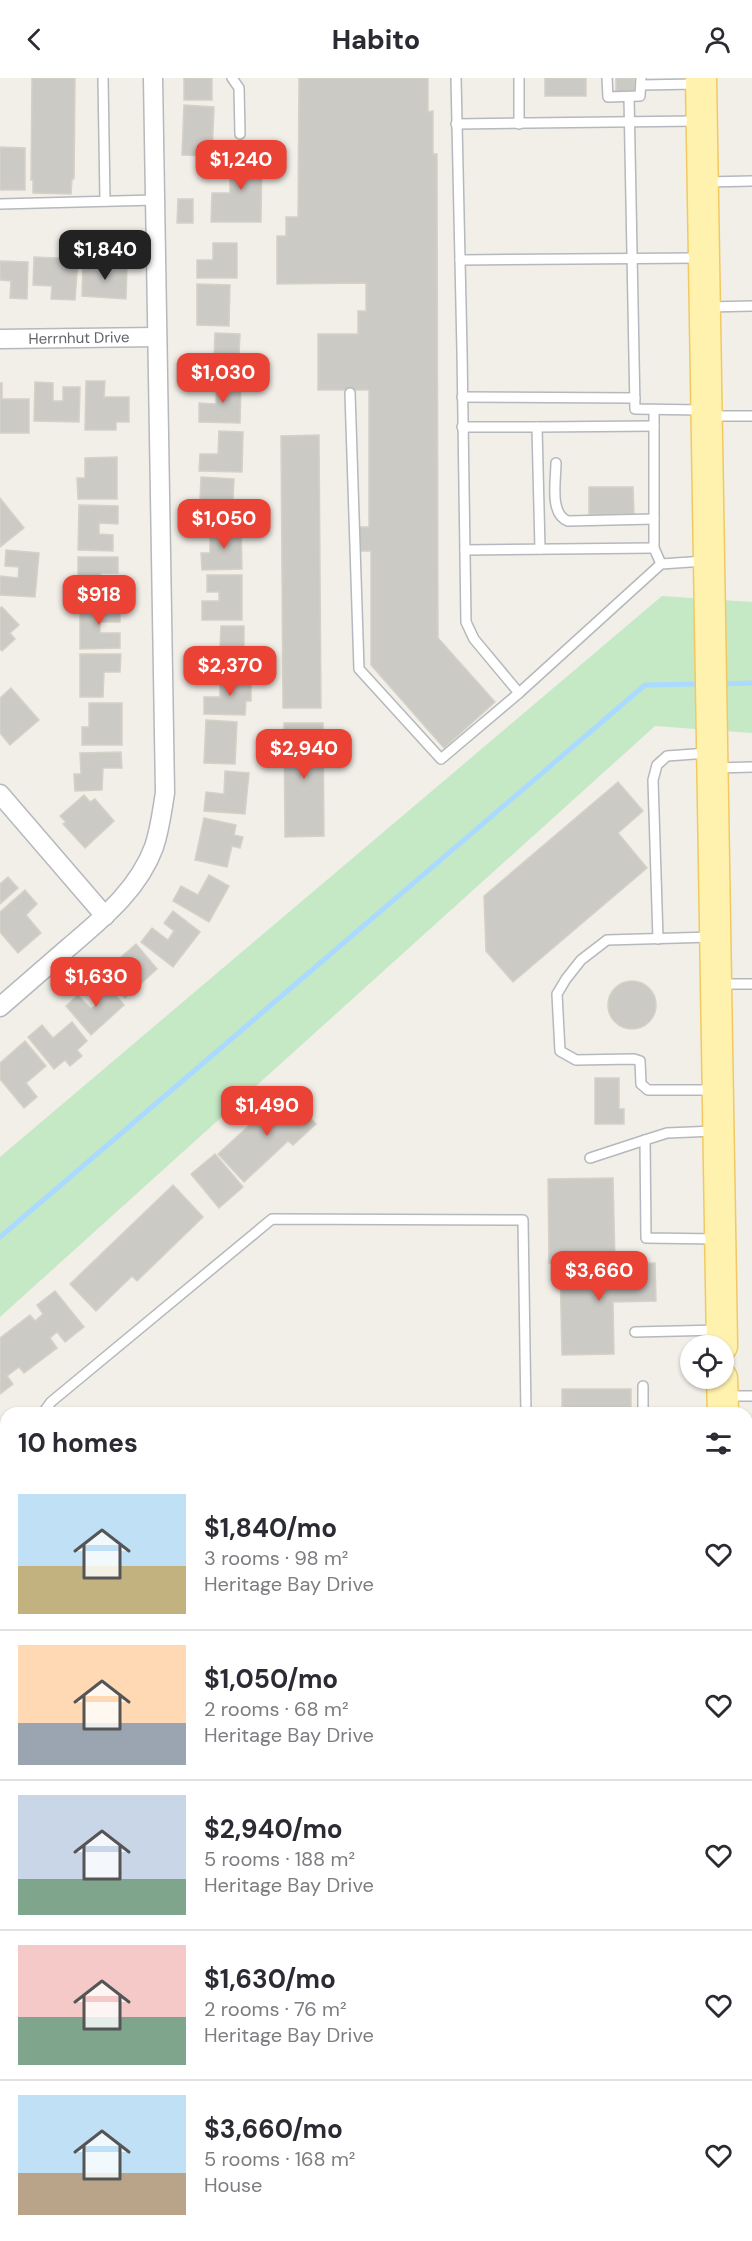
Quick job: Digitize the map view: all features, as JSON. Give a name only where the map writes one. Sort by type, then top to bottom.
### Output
[{"type":"main road","points":[[701,81],[721,1335]]},
{"type":"street","points":[[0,1007],[105,916],[128,892],[153,849],[160,828],[165,793],[153,78]]},
{"type":"street","name":"Herrnhut Drive","points":[[0,339],[157,337]]},
{"type":"street","points":[[0,794],[105,916]]},
{"type":"lane","points":[[104,78],[105,201]]},
{"type":"lane","points":[[232,78],[239,88],[240,134]]},
{"type":"lane","points":[[456,78],[466,622],[474,639],[519,693]]},
{"type":"lane","points":[[519,78],[519,124]]},
{"type":"lane","points":[[607,78],[608,98],[640,96],[641,81],[701,81]]},
{"type":"lane","points":[[629,97],[635,409],[752,416]]},
{"type":"lane","points":[[456,124],[702,121]]},
{"type":"lane","points":[[704,183],[752,181]]},
{"type":"lane","points":[[0,204],[155,200]]},
{"type":"lane","points":[[460,260],[705,258]]},
{"type":"lane","points":[[705,307],[752,306]]},
{"type":"lane","points":[[350,393],[359,669],[441,759],[519,693],[661,564],[708,561]]},
{"type":"lane","points":[[462,398],[635,398]]},
{"type":"lane","points":[[654,410],[654,548],[661,564]]},
{"type":"lane","points":[[462,427],[654,426]]},
{"type":"lane","points":[[537,427],[540,549]]},
{"type":"lane","points":[[556,463],[556,501],[561,518],[568,521],[654,519]]},
{"type":"lane","points":[[465,550],[654,548]]},
{"type":"lane","points":[[658,939],[653,780],[657,765],[667,756],[711,749],[752,767]]},
{"type":"lane","points":[[714,937],[607,940],[581,960],[557,994],[560,1052],[576,1060],[634,1059],[640,1061],[641,1084],[648,1090],[717,1090]]},
{"type":"lane","points":[[715,984],[752,984]]},
{"type":"lane","points":[[590,1158],[667,1133],[718,1131]]},
{"type":"lane","points":[[645,1140],[646,1238],[720,1239]]},
{"type":"lane","points":[[47,1407],[272,1219],[296,1219],[523,1220],[526,1407]]},
{"type":"lane","points":[[635,1332],[680,1335]]},
{"type":"lane","points":[[643,1407],[644,1386]]},
{"type":"lane","points":[[722,1396],[752,1396]]},
{"type":"green space","points":[[662,596],[752,602],[752,733],[655,726],[0,1317],[0,1157]]},
{"type":"building","points":[[32,78],[75,78],[74,179],[72,179],[71,194],[33,193],[33,180],[31,180]]},
{"type":"building","points":[[184,78],[212,78],[212,100],[184,100]]},
{"type":"building","points":[[299,78],[428,78],[428,112],[433,111],[433,154],[437,154],[438,638],[495,702],[444,748],[371,665],[371,551],[358,551],[358,527],[369,527],[369,390],[318,390],[318,334],[358,334],[358,311],[366,311],[366,283],[277,284],[277,236],[286,236],[286,217],[298,217]]},
{"type":"building","points":[[545,78],[586,78],[586,96],[545,96]]},
{"type":"building","points":[[616,78],[634,78],[635,91],[616,92]]},
{"type":"building","points":[[184,105],[214,107],[212,156],[182,155]]},
{"type":"building","points":[[0,147],[25,148],[25,190],[0,190]]},
{"type":"building","points":[[230,153],[262,153],[261,222],[211,222],[212,193],[230,193]]},
{"type":"building","points":[[178,199],[193,199],[193,223],[177,223]]},
{"type":"building","points":[[213,243],[237,243],[237,278],[197,278],[197,260],[213,260]]},
{"type":"building","points":[[34,257],[78,259],[75,300],[51,299],[52,286],[33,285]]},
{"type":"building","points":[[0,261],[28,262],[27,299],[10,298],[11,281],[0,280]]},
{"type":"building","points":[[83,264],[127,266],[126,299],[82,296]]},
{"type":"building","points":[[197,284],[230,285],[229,326],[197,325]]},
{"type":"building","points":[[215,333],[240,334],[238,376],[197,374],[198,357],[214,358]]},
{"type":"building","points":[[86,381],[105,381],[104,397],[129,397],[129,422],[116,422],[116,430],[85,430]]},
{"type":"building","points":[[217,381],[241,381],[240,423],[199,422],[199,403],[216,404]]},
{"type":"building","points":[[35,382],[53,383],[53,401],[63,401],[63,387],[80,387],[79,422],[34,421]]},
{"type":"building","points":[[0,383],[2,383],[2,399],[29,399],[29,433],[0,433]]},
{"type":"building","points":[[219,431],[243,432],[242,472],[199,471],[200,454],[218,454]]},
{"type":"building","points":[[319,435],[321,708],[283,708],[281,436]]},
{"type":"building","points":[[117,457],[117,499],[78,499],[77,478],[85,478],[85,458]]},
{"type":"building","points":[[201,477],[234,479],[232,521],[199,520]]},
{"type":"building","points":[[589,487],[633,487],[634,514],[618,514],[618,516],[589,514]]},
{"type":"building","points":[[0,498],[24,528],[0,547]]},
{"type":"building","points":[[79,505],[118,506],[118,524],[99,523],[99,534],[113,535],[113,551],[78,550]]},
{"type":"building","points":[[210,527],[241,527],[242,569],[202,570],[201,553],[210,553]]},
{"type":"building","points":[[6,550],[39,553],[35,597],[0,595],[0,576],[18,578],[19,567],[5,566]]},
{"type":"building","points":[[78,557],[118,557],[118,573],[101,573],[101,597],[69,597],[69,580],[78,579]]},
{"type":"building","points":[[207,575],[242,575],[242,620],[202,620],[202,601],[219,601],[219,592],[207,592]]},
{"type":"building","points":[[80,604],[120,604],[120,622],[100,622],[100,633],[120,633],[120,648],[80,649]]},
{"type":"building","points":[[2,607],[19,625],[10,633],[15,639],[2,651],[0,649],[0,608]]},
{"type":"building","points":[[221,626],[244,626],[244,666],[203,666],[203,648],[220,648]]},
{"type":"building","points":[[80,654],[121,654],[120,672],[104,672],[103,697],[80,697]]},
{"type":"building","points":[[220,674],[244,674],[244,683],[251,683],[251,701],[246,701],[245,715],[204,714],[204,697],[220,697]]},
{"type":"building","points":[[11,688],[39,720],[10,745],[0,733],[0,698]]},
{"type":"building","points":[[89,703],[122,703],[122,745],[82,745],[82,727],[89,727]]},
{"type":"building","points":[[206,720],[237,722],[235,764],[204,763]]},
{"type":"building","points":[[284,723],[323,723],[324,836],[285,837]]},
{"type":"building","points":[[121,752],[122,768],[103,768],[102,790],[75,791],[74,774],[81,774],[80,753]]},
{"type":"building","points":[[225,771],[249,773],[245,814],[204,811],[206,792],[224,794]]},
{"type":"building","points":[[618,782],[643,811],[618,833],[647,868],[513,982],[486,951],[484,896]]},
{"type":"building","points":[[84,795],[90,802],[95,799],[114,821],[85,848],[63,824],[66,822],[60,816]]},
{"type":"building","points":[[204,818],[236,825],[234,835],[243,837],[240,848],[232,846],[227,867],[195,860]]},
{"type":"building","points":[[209,875],[229,886],[209,922],[173,901],[181,886],[198,895]]},
{"type":"building","points":[[8,877],[18,888],[0,904],[0,884]]},
{"type":"building","points":[[25,890],[37,904],[26,915],[41,933],[18,953],[0,932],[0,912]]},
{"type":"building","points":[[173,911],[200,932],[173,967],[141,942],[152,928],[168,940],[174,931],[164,923]]},
{"type":"building","points":[[136,944],[157,969],[125,998],[103,973]]},
{"type":"building","points":[[103,981],[124,1005],[91,1035],[66,1006],[78,995],[91,1009],[100,1001],[91,991]]},
{"type":"building","points":[[627,981],[637,981],[652,991],[656,1005],[655,1014],[646,1025],[637,1029],[627,1029],[612,1019],[608,1010],[608,1000],[618,985]]},
{"type":"building","points":[[72,1022],[87,1041],[77,1050],[82,1056],[70,1066],[65,1060],[54,1069],[28,1037],[42,1025],[53,1038]]},
{"type":"building","points":[[25,1041],[46,1066],[26,1083],[37,1097],[24,1108],[0,1079],[0,1063]]},
{"type":"building","points":[[595,1078],[619,1078],[619,1109],[624,1109],[624,1124],[595,1124]]},
{"type":"building","points":[[286,1092],[316,1124],[293,1145],[288,1141],[244,1182],[218,1154]]},
{"type":"building","points":[[215,1154],[243,1187],[219,1208],[191,1174]]},
{"type":"building","points":[[613,1178],[615,1261],[549,1263],[548,1179]]},
{"type":"building","points":[[173,1185],[203,1217],[137,1281],[132,1276],[96,1311],[70,1284]]},
{"type":"building","points":[[655,1263],[656,1301],[613,1302],[614,1354],[562,1355],[560,1265]]},
{"type":"building","points":[[55,1291],[84,1327],[65,1342],[57,1332],[50,1338],[57,1348],[24,1373],[19,1367],[7,1376],[13,1384],[0,1394],[0,1338],[30,1315],[35,1321],[43,1314],[37,1305]]},
{"type":"building","points":[[562,1389],[631,1389],[631,1407],[562,1407]]},
{"type":"waterway","points":[[719,684],[752,683]]},
{"type":"waterway","points":[[0,1237],[645,685],[700,684]]}]
